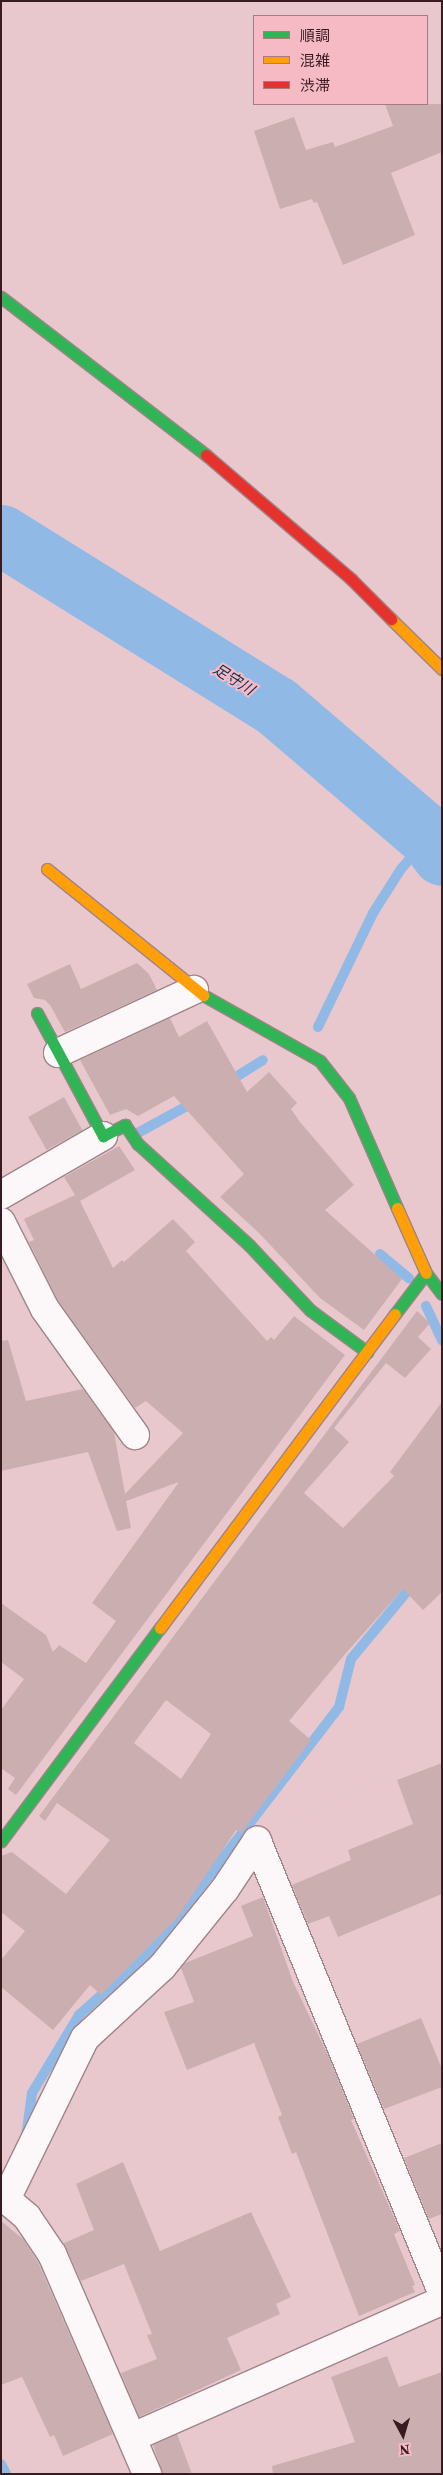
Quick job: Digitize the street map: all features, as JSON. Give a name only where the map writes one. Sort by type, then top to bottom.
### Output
[{"type":"street","points":[[1,297],[191,442],[351,579],[442,669]]},
{"type":"street","points":[[47,869],[194,990],[320,1061],[349,1098],[426,1273],[442,1294]]},
{"type":"street","points":[[58,1053],[194,990]]},
{"type":"street","points":[[37,1013],[58,1053],[116,1134],[138,1144],[249,1244],[310,1310],[367,1352]]},
{"type":"street","points":[[1,1195],[116,1134]]},
{"type":"street","points":[[1,1222],[45,1310],[135,1435]]},
{"type":"street","points":[[1,1841],[426,1273]]},
{"type":"street","points":[[147,2474],[133,2437],[52,2254],[27,2217],[4,2197],[85,2038],[162,1967],[225,1889],[257,1841]]},
{"type":"street","points":[[257,1841],[442,2291]]},
{"type":"street","points":[[133,2437],[442,2301]]},
{"type":"path","points":[[257,1841],[290,1816],[442,1754]]},
{"type":"building","points":[[442,104],[442,152],[391,173],[415,235],[343,265],[317,202],[314,203],[312,199],[280,209],[254,131],[294,117],[306,150],[333,142],[335,147],[393,126],[385,105]]},
{"type":"building","points":[[137,963],[149,974],[157,990],[65,1032],[50,1005],[45,1000],[34,998],[27,984],[70,964],[81,989]]},
{"type":"building","points":[[170,1018],[179,1037],[207,1021],[247,1092],[269,1072],[297,1103],[291,1109],[300,1122],[354,1185],[325,1210],[402,1279],[364,1330],[320,1298],[260,1234],[220,1197],[244,1174],[174,1096],[138,1116],[126,1109],[110,1115],[80,1060]]},
{"type":"building","points":[[64,1097],[82,1130],[47,1150],[28,1117]]},
{"type":"building","points":[[119,1146],[135,1170],[80,1201],[113,1268],[122,1260],[124,1262],[173,1219],[195,1242],[186,1251],[267,1341],[271,1337],[274,1340],[294,1316],[345,1355],[16,1795],[8,1789],[15,1778],[1,1768],[1,1710],[24,1679],[1,1662],[1,1603],[46,1635],[53,1652],[59,1645],[86,1663],[116,1621],[92,1603],[179,1482],[126,1501],[131,1528],[117,1531],[88,1452],[1,1471],[1,1341],[8,1340],[26,1401],[83,1389],[114,1432],[125,1494],[183,1433],[146,1401],[135,1408],[58,1301],[29,1242],[34,1240],[24,1219],[75,1195],[64,1177]]},
{"type":"building","points":[[417,1311],[430,1323],[418,1337],[431,1349],[405,1378],[386,1363],[334,1428],[349,1442],[304,1493],[343,1528],[394,1476],[390,1472],[442,1402],[442,1592],[423,1610],[403,1589],[346,1653],[289,1721],[311,1740],[241,1833],[236,1830],[178,1917],[101,1995],[90,1985],[53,2030],[1,1987],[1,1960],[25,1931],[1,1912],[1,1856],[12,1852],[66,1894],[110,1840],[57,1803],[45,1821],[39,1816]],"holes":[[[166,1700],[211,1734],[181,1779],[134,1743]]]},
{"type":"building","points":[[442,1763],[442,1894],[338,1937],[329,1916],[308,1924],[292,1885],[351,1860],[348,1850],[413,1824],[397,1780]]},
{"type":"building","points":[[263,1897],[293,1982],[328,2055],[354,2119],[351,2120],[400,2231],[394,2234],[415,2285],[412,2286],[415,2292],[359,2316],[296,2152],[292,2154],[278,2117],[282,2115],[254,2043],[187,2070],[164,2012],[194,2002],[181,1968],[185,1963],[253,1936],[241,1906]]},
{"type":"building","points":[[421,2018],[442,2069],[442,2087],[384,2109],[357,2044]]},
{"type":"building","points":[[442,2143],[442,2214],[429,2219],[404,2158]]},
{"type":"building","points":[[123,2162],[160,2251],[251,2212],[291,2297],[276,2304],[280,2314],[227,2338],[241,2370],[139,2417],[121,2373],[157,2359],[147,2335],[152,2334],[124,2264],[81,2281],[64,2243],[94,2230],[76,2184]]},
{"type":"building","points":[[1,2221],[23,2239],[38,2262],[113,2434],[63,2456],[54,2435],[50,2437],[22,2377],[1,2385]]},
{"type":"building","points":[[387,2356],[399,2387],[442,2372],[442,2474],[273,2474],[272,2466],[355,2442],[331,2377]]},
{"type":"building","points":[[177,2434],[192,2474],[163,2474],[153,2445]]},
{"type":"waterway","name":"足守川","points":[[1,535],[276,706],[429,837],[442,855]]},
{"type":"waterway","points":[[318,1027],[373,913],[401,869],[429,837]]},
{"type":"waterway","points":[[228,1082],[263,1060]]},
{"type":"waterway","points":[[134,1135],[196,1101]]},
{"type":"waterway","points":[[380,1254],[409,1278]]},
{"type":"waterway","points":[[426,1306],[442,1340]]},
{"type":"waterway","points":[[26,2137],[32,2093],[79,2015],[152,1950],[339,1707],[351,1659],[414,1583]]},
{"type":"waterway","points":[[1,2464],[6,2474]]},
{"type":"traffic: fast","points":[[1,297],[206,455]]},
{"type":"traffic: fast","points":[[203,995],[320,1061],[349,1098],[397,1208]]},
{"type":"traffic: fast","points":[[37,1013],[103,1136],[125,1125],[138,1144],[249,1245],[310,1310],[367,1352]]},
{"type":"traffic: fast","points":[[395,1314],[426,1273],[442,1294]]},
{"type":"traffic: fast","points":[[1,1841],[160,1628]]},
{"type":"traffic: slow","points":[[391,619],[442,669]]},
{"type":"traffic: slow","points":[[47,869],[203,995]]},
{"type":"traffic: slow","points":[[397,1208],[426,1273]]},
{"type":"traffic: slow","points":[[160,1628],[395,1314]]},
{"type":"traffic: jam","points":[[206,455],[351,579],[391,619]]}]
